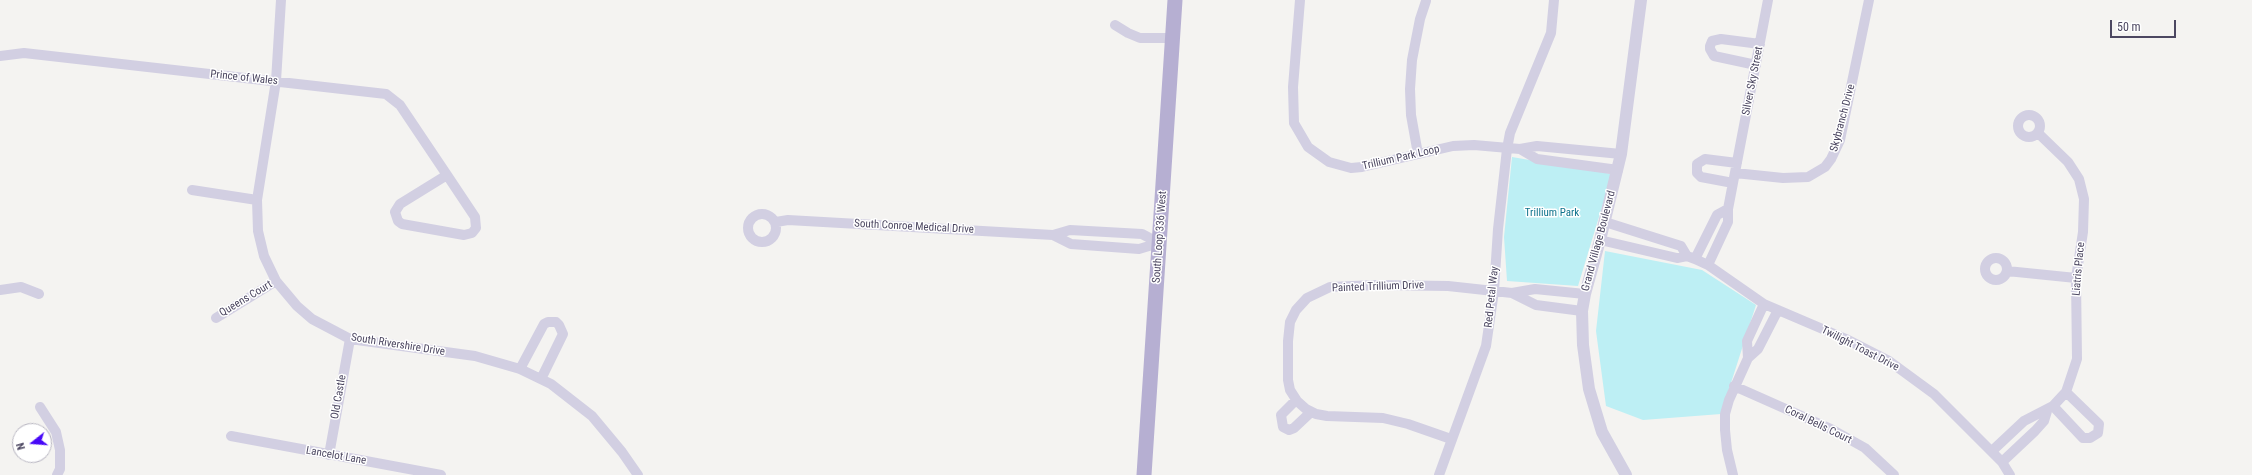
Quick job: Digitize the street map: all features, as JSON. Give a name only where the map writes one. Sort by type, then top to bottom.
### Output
[{"type":"main road","name":"South Loop 336 West","points":[[1144,475],[1175,0]]},
{"type":"street","name":"South Rivershire Drive","points":[[281,0],[276,81],[257,200],[258,231],[264,256],[276,281],[297,306],[312,319],[350,339],[475,356],[520,370],[551,384],[592,416],[622,452],[638,475]]},
{"type":"street","name":"Trillium Park Loop","points":[[1300,0],[1292,106],[1294,124],[1308,147],[1329,162],[1350,168],[1453,146],[1474,145],[1507,149],[1520,149],[1537,146],[1621,154]]},
{"type":"street","points":[[1507,149],[1510,133],[1551,33],[1554,0]]},
{"type":"street","name":"Grand Village Boulevard","points":[[1626,475],[1602,432],[1589,389],[1583,345],[1582,311],[1585,294],[1618,170],[1641,0]]},
{"type":"street","name":"Silver Sky Street","points":[[1708,265],[1728,222],[1728,209],[1768,0]]},
{"type":"street","name":"Skybranch Drive","points":[[1736,168],[1783,178],[1808,176],[1825,167],[1832,159],[1840,140],[1869,0]]},
{"type":"street","points":[[1418,154],[1411,115],[1410,89],[1412,60],[1420,19],[1426,1]]},
{"type":"street","points":[[1116,25],[1128,33],[1140,38],[1173,38]]},
{"type":"street","points":[[1756,65],[1714,56],[1710,46],[1712,41],[1721,39],[1760,44]]},
{"type":"street","name":"Prince of Wales","points":[[0,56],[24,53],[386,94],[400,105],[447,175],[475,217],[476,228],[472,233],[464,236],[402,224],[398,221],[395,212],[400,204],[447,175]]},
{"type":"street","name":"Liatris Place","points":[[2002,462],[2035,431],[2044,421],[2050,409],[2066,392],[2077,359],[2076,278],[2084,211],[2082,190],[2068,162],[2038,133]]},
{"type":"street","name":"Red Petal Way","points":[[1439,475],[1486,346],[1494,291],[1507,149]]},
{"type":"street","points":[[1520,149],[1537,159],[1618,170]]},
{"type":"street","points":[[1733,183],[1701,178],[1697,173],[1697,164],[1705,159],[1736,168]]},
{"type":"street","points":[[192,190],[257,200]]},
{"type":"street","points":[[1691,257],[1717,215],[1728,209]]},
{"type":"street","name":"South Conroe Medical Drive","points":[[776,222],[788,220],[1053,235],[1070,230],[1142,234],[1159,243]]},
{"type":"street","name":"Twilight Toast Drive","points":[[1604,222],[1681,246],[1691,257],[1708,265],[1764,304],[1889,361],[1934,394],[1992,451],[2002,462],[2010,475]]},
{"type":"street","name":"South Conroe Medical Drive","points":[[1053,235],[1071,244],[1139,249],[1159,243]]},
{"type":"street","name":"Twilight Toast Drive","points":[[1600,240],[1678,258],[1691,257]]},
{"type":"street","points":[[2007,271],[2076,278]]},
{"type":"street","name":"Queens Court","points":[[216,318],[276,281]]},
{"type":"street","name":"Painted Trillium Drive","points":[[1452,439],[1408,424],[1383,418],[1327,416],[1311,412],[1296,400],[1290,390],[1288,380],[1288,341],[1290,322],[1296,310],[1306,298],[1316,292],[1330,287],[1376,286],[1448,286],[1512,293],[1535,289],[1585,294]]},
{"type":"street","points":[[0,290],[21,287],[39,294]]},
{"type":"street","name":"Painted Trillium Drive","points":[[1512,293],[1536,305],[1582,311]]},
{"type":"street","points":[[1748,358],[1747,341],[1764,304]]},
{"type":"street","points":[[1733,475],[1726,450],[1725,414],[1734,386],[1748,358],[1758,349],[1778,310]]},
{"type":"street","points":[[520,370],[544,324],[548,322],[556,322],[563,334],[541,379]]},
{"type":"street","name":"Old Castle","points":[[329,455],[350,339]]},
{"type":"street","name":"Coral Bells Court","points":[[1734,386],[1837,432],[1865,448],[1894,475]]},
{"type":"street","points":[[2050,409],[2084,438],[2090,438],[2098,433],[2099,424],[2066,392]]},
{"type":"street","points":[[1296,400],[1281,416],[1283,427],[1289,430],[1294,428],[1311,412]]},
{"type":"street","points":[[40,408],[56,432],[60,450],[60,469],[57,475]]},
{"type":"street","name":"Liatris Place","points":[[1992,451],[2024,421],[2050,409]]},
{"type":"street","name":"Lancelot Lane","points":[[231,436],[441,475]]},
{"type":"green space","name":"Trillium Park","points":[[1512,157],[1612,174],[1578,286],[1507,281],[1504,237]]},
{"type":"green space","points":[[1605,251],[1702,270],[1756,305],[1721,414],[1643,420],[1606,406],[1596,331]]}]
